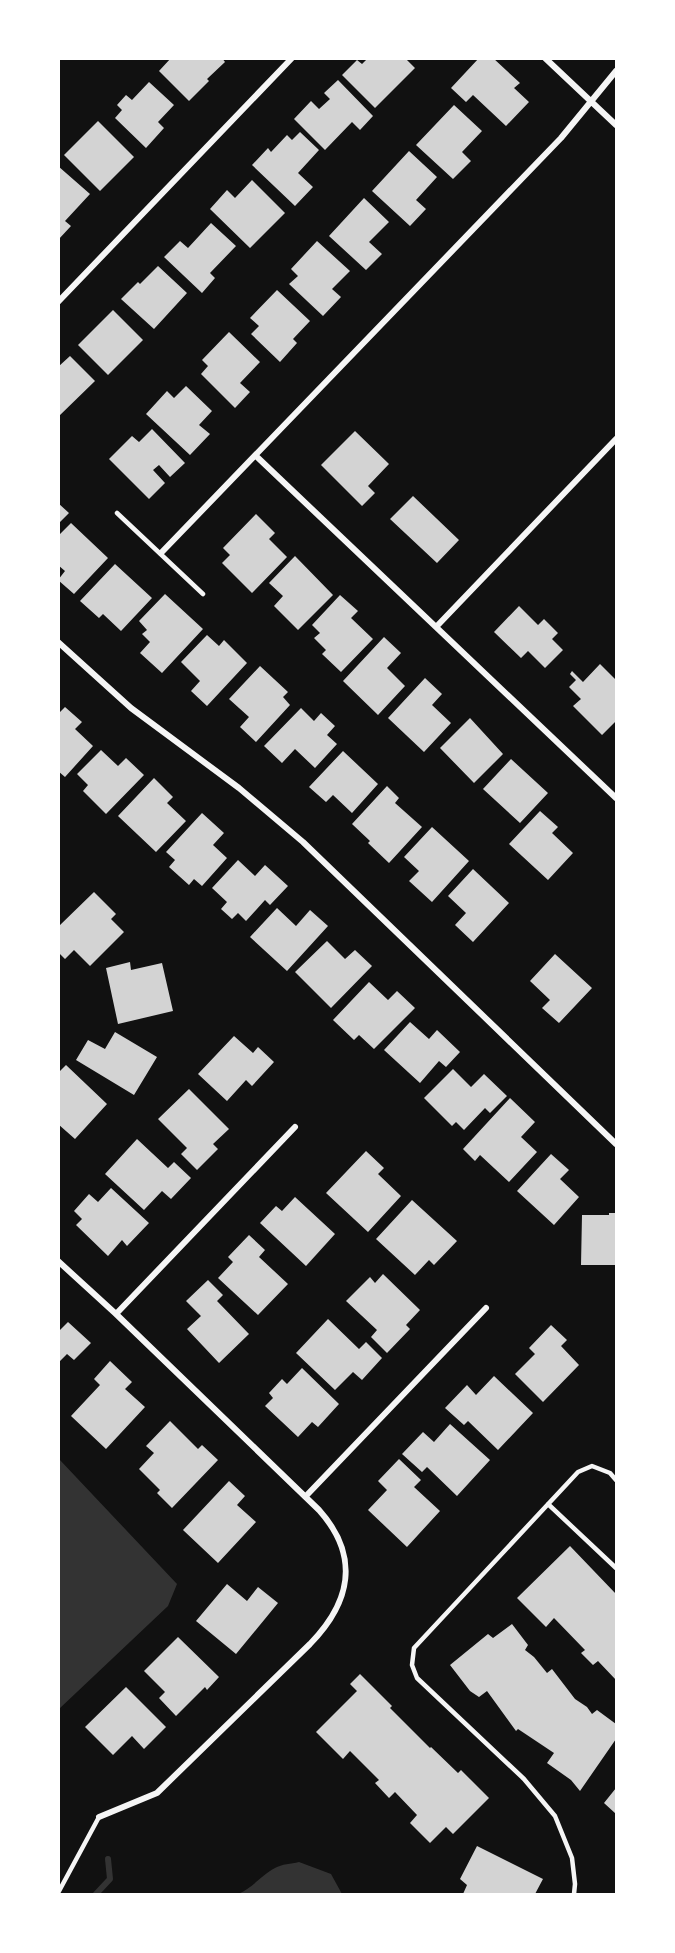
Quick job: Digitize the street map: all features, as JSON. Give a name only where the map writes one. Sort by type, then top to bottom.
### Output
[{"type":"street","points":[[58,302],[292,58]]},
{"type":"street","points":[[545,58],[616,125]]},
{"type":"street","points":[[161,553],[561,138],[616,71]]},
{"type":"street","points":[[437,626],[616,439]]},
{"type":"street","points":[[256,456],[616,798]]},
{"type":"street","points":[[58,642],[131,708],[239,788],[303,842],[616,1144]]},
{"type":"street","points":[[117,1314],[295,1127]]},
{"type":"street","points":[[58,1261],[117,1314],[327,1518],[337,1533],[345,1562],[344,1591],[338,1608],[328,1625],[157,1793],[99,1817]]},
{"type":"street","points":[[306,1496],[486,1308]]},
{"type":"lane","points":[[117,513],[203,594]]},
{"type":"lane","points":[[574,1894],[572,1858],[555,1816],[524,1779],[417,1678],[412,1665],[414,1648],[578,1472],[592,1466],[610,1473],[616,1480]]},
{"type":"lane","points":[[548,1504],[616,1568]]},
{"type":"lane","points":[[58,1893],[99,1817]]},
{"type":"shaded area","points":[[59,1459],[177,1584],[168,1606],[59,1709]]},
{"type":"shaded area","points":[[299,1862],[331,1874],[342,1894],[238,1894],[275,1868]]},
{"type":"building","points":[[171,58],[222,58],[225,62],[189,101],[159,71]]},
{"type":"building","points":[[368,58],[405,58],[415,68],[375,108],[342,75],[357,60],[362,64]]},
{"type":"building","points":[[479,58],[493,58],[520,83],[514,88],[529,102],[506,126],[473,95],[466,102],[451,88]]},
{"type":"building","points":[[338,80],[373,116],[360,130],[352,122],[325,150],[294,119],[311,101],[319,109],[330,99],[324,93]]},
{"type":"building","points":[[149,82],[174,105],[158,122],[164,128],[146,148],[115,118],[122,110],[117,105],[126,95],[132,100]]},
{"type":"building","points":[[454,105],[482,131],[462,152],[471,161],[453,179],[416,145]]},
{"type":"building","points":[[98,121],[134,157],[100,191],[64,155]]},
{"type":"building","points":[[300,132],[319,150],[298,173],[313,187],[295,206],[252,165],[268,148],[271,152],[287,135],[292,140]]},
{"type":"building","points":[[409,151],[437,177],[416,200],[426,209],[410,226],[372,191]]},
{"type":"building","points":[[58,166],[90,194],[65,221],[71,226],[58,240]]},
{"type":"building","points":[[252,180],[285,213],[250,248],[210,209],[227,190],[235,198]]},
{"type":"building","points":[[364,198],[389,222],[369,242],[382,254],[366,270],[329,236]]},
{"type":"building","points":[[211,223],[236,246],[210,273],[215,278],[202,293],[164,257],[180,241],[188,248]]},
{"type":"building","points":[[317,241],[350,271],[332,289],[341,297],[323,316],[289,284],[298,276],[291,269]]},
{"type":"building","points":[[158,266],[187,293],[154,329],[121,299]]},
{"type":"building","points":[[277,290],[310,321],[293,339],[297,343],[280,362],[251,334],[259,326],[250,318]]},
{"type":"building","points":[[113,310],[143,340],[108,375],[78,345]]},
{"type":"building","points":[[229,332],[260,362],[240,383],[250,392],[235,408],[201,374],[208,366],[202,360]]},
{"type":"building","points":[[70,356],[95,381],[58,417],[58,367]]},
{"type":"building","points":[[186,386],[212,411],[199,425],[210,434],[190,455],[146,414],[167,391],[174,398]]},
{"type":"building","points":[[152,429],[185,463],[170,477],[159,465],[153,470],[165,483],[149,499],[109,459],[132,436],[139,442]]},
{"type":"building","points":[[355,431],[389,464],[368,486],[375,493],[362,506],[321,465]]},
{"type":"building","points":[[413,496],[459,540],[437,563],[390,519]]},
{"type":"building","points":[[58,503],[69,513],[58,524]]},
{"type":"building","points":[[256,514],[275,533],[269,539],[287,557],[252,593],[222,563],[230,555],[223,548]]},
{"type":"building","points":[[71,523],[108,558],[74,594],[58,580],[65,571],[58,565],[58,536]]},
{"type":"building","points":[[295,556],[333,595],[298,630],[274,606],[283,596],[269,583]]},
{"type":"building","points":[[115,564],[152,598],[121,631],[103,614],[99,618],[80,601]]},
{"type":"building","points":[[165,594],[203,629],[162,673],[140,653],[150,642],[142,634],[147,630],[139,621]]},
{"type":"building","points":[[340,595],[358,611],[351,618],[373,639],[341,672],[322,654],[326,650],[314,638],[320,633],[312,625]]},
{"type":"building","points":[[519,606],[538,625],[544,619],[558,633],[552,639],[563,650],[545,668],[528,651],[521,658],[494,632]]},
{"type":"building","points":[[207,635],[219,646],[224,640],[247,663],[207,706],[191,691],[200,681],[181,662]]},
{"type":"building","points":[[384,637],[401,653],[387,668],[405,686],[378,715],[343,681]]},
{"type":"building","points":[[600,664],[616,680],[616,721],[602,735],[573,706],[581,699],[569,687],[576,680],[570,674],[572,671],[583,682]]},
{"type":"building","points":[[260,666],[288,692],[283,697],[290,705],[256,742],[240,727],[249,717],[229,699]]},
{"type":"building","points":[[425,678],[442,694],[432,705],[451,723],[424,752],[388,718]]},
{"type":"building","points":[[65,707],[82,722],[75,729],[93,746],[65,777],[58,771],[58,714]]},
{"type":"building","points":[[301,708],[314,721],[321,713],[335,726],[327,735],[337,744],[315,768],[295,749],[282,763],[264,746]]},
{"type":"building","points":[[470,718],[503,754],[474,783],[440,748]]},
{"type":"building","points":[[101,750],[118,766],[126,758],[144,775],[106,814],[83,791],[88,785],[77,774]]},
{"type":"building","points":[[343,751],[378,784],[352,813],[333,795],[326,802],[309,787]]},
{"type":"building","points":[[511,759],[548,793],[520,823],[483,789]]},
{"type":"building","points":[[154,778],[173,797],[167,803],[186,821],[156,852],[118,816]]},
{"type":"building","points":[[387,786],[399,798],[395,803],[422,827],[389,863],[352,824]]},
{"type":"building","points":[[540,811],[558,827],[552,833],[573,853],[548,880],[509,844]]},
{"type":"building","points":[[202,813],[224,833],[213,845],[227,858],[202,886],[194,879],[189,885],[169,867],[175,860],[166,852]]},
{"type":"building","points":[[432,827],[469,861],[432,902],[409,881],[419,871],[404,857]]},
{"type":"building","points":[[238,860],[255,876],[265,865],[288,886],[270,905],[265,900],[246,921],[238,913],[232,919],[221,909],[227,902],[212,888]]},
{"type":"building","points":[[473,869],[509,903],[473,942],[455,925],[466,913],[448,896]]},
{"type":"building","points":[[94,892],[116,914],[111,919],[124,932],[90,966],[74,950],[65,959],[58,952],[58,927]]},
{"type":"building","points":[[277,908],[296,926],[310,910],[328,926],[287,971],[250,937]]},
{"type":"building","points":[[327,941],[345,959],[355,950],[372,966],[331,1008],[295,972]]},
{"type":"building","points":[[555,954],[592,988],[559,1023],[542,1008],[550,1000],[530,981]]},
{"type":"building","points":[[130,962],[131,970],[162,963],[173,1011],[118,1024],[106,968]]},
{"type":"building","points":[[369,982],[388,1000],[397,991],[415,1008],[374,1049],[359,1035],[354,1040],[333,1020]]},
{"type":"building","points":[[410,1022],[429,1039],[437,1030],[460,1052],[446,1067],[439,1061],[420,1083],[384,1050]]},
{"type":"building","points":[[115,1032],[157,1057],[134,1095],[76,1060],[88,1040],[105,1049]]},
{"type":"building","points":[[234,1036],[253,1053],[258,1047],[274,1062],[252,1086],[246,1080],[227,1101],[198,1074]]},
{"type":"building","points":[[66,1065],[107,1104],[75,1139],[58,1124],[58,1073]]},
{"type":"building","points":[[453,1069],[471,1087],[484,1074],[507,1096],[490,1113],[485,1108],[464,1130],[456,1122],[452,1126],[424,1098]]},
{"type":"building","points":[[189,1089],[229,1129],[213,1144],[218,1149],[197,1170],[181,1154],[187,1148],[158,1119]]},
{"type":"building","points":[[510,1098],[535,1122],[521,1137],[537,1152],[509,1182],[480,1155],[475,1161],[463,1149]]},
{"type":"building","points":[[137,1139],[168,1168],[174,1162],[191,1178],[171,1199],[162,1191],[144,1210],[105,1174]]},
{"type":"building","points":[[366,1151],[384,1168],[378,1174],[401,1196],[368,1232],[326,1193]]},
{"type":"building","points":[[551,1154],[569,1170],[560,1179],[579,1197],[554,1225],[517,1191]]},
{"type":"building","points":[[111,1188],[149,1223],[127,1246],[122,1240],[108,1256],[76,1225],[82,1219],[74,1211],[89,1194],[98,1202]]},
{"type":"building","points":[[295,1197],[335,1234],[306,1266],[260,1223],[276,1206],[282,1211]]},
{"type":"building","points":[[412,1200],[457,1241],[434,1265],[429,1260],[415,1275],[376,1239]]},
{"type":"building","points":[[609,1213],[616,1213],[616,1265],[581,1265],[582,1215],[609,1215]]},
{"type":"building","points":[[249,1235],[265,1250],[259,1257],[288,1284],[258,1315],[218,1278],[233,1262],[228,1257]]},
{"type":"building","points":[[383,1274],[420,1310],[406,1325],[410,1329],[387,1353],[371,1337],[377,1330],[346,1301],[370,1277],[375,1283]]},
{"type":"building","points":[[208,1280],[223,1295],[217,1301],[249,1334],[219,1363],[187,1329],[201,1316],[186,1301]]},
{"type":"building","points":[[328,1319],[359,1349],[366,1342],[382,1358],[362,1380],[353,1372],[335,1390],[296,1353]]},
{"type":"building","points":[[68,1322],[91,1343],[74,1360],[67,1354],[58,1363],[58,1328],[60,1330]]},
{"type":"building","points":[[551,1325],[567,1340],[561,1346],[579,1365],[543,1402],[515,1374],[535,1354],[529,1348]]},
{"type":"building","points":[[110,1361],[132,1382],[125,1389],[145,1407],[106,1449],[71,1416],[100,1385],[94,1379]]},
{"type":"building","points":[[302,1368],[339,1404],[318,1427],[312,1422],[298,1437],[265,1406],[273,1398],[269,1393],[282,1379],[287,1384]]},
{"type":"building","points":[[494,1376],[533,1413],[498,1450],[468,1421],[464,1425],[445,1408],[467,1385],[476,1395]]},
{"type":"building","points":[[170,1421],[198,1449],[202,1445],[218,1460],[172,1508],[157,1493],[160,1490],[139,1469],[154,1453],[146,1446]]},
{"type":"building","points":[[450,1424],[490,1460],[457,1496],[427,1467],[422,1472],[402,1454],[423,1432],[434,1442]]},
{"type":"building","points":[[399,1459],[421,1480],[414,1487],[440,1511],[407,1547],[368,1510],[387,1490],[378,1481]]},
{"type":"building","points":[[229,1481],[245,1496],[237,1505],[256,1522],[218,1563],[183,1530]]},
{"type":"building","points":[[570,1546],[616,1594],[616,1680],[598,1661],[593,1665],[581,1653],[585,1650],[554,1618],[546,1627],[517,1598]]},
{"type":"building","points":[[227,1584],[247,1601],[258,1587],[278,1603],[236,1654],[196,1621]]},
{"type":"building","points":[[512,1624],[528,1645],[525,1650],[547,1673],[552,1669],[575,1699],[587,1707],[592,1714],[597,1710],[616,1724],[616,1739],[580,1791],[571,1780],[547,1763],[554,1753],[518,1729],[516,1731],[487,1691],[479,1697],[470,1691],[450,1665],[488,1634],[493,1638]]},
{"type":"building","points":[[178,1637],[219,1677],[207,1690],[205,1687],[176,1716],[159,1698],[165,1692],[144,1671]]},
{"type":"building","points":[[360,1674],[430,1748],[458,1773],[461,1770],[489,1798],[453,1834],[446,1827],[430,1843],[410,1823],[417,1815],[395,1792],[389,1798],[375,1783],[379,1780],[350,1751],[343,1759],[316,1732],[357,1691],[350,1684]]},
{"type":"building","points":[[126,1687],[166,1727],[144,1749],[132,1736],[113,1755],[85,1727]]},
{"type":"building","points":[[616,1788],[616,1814],[604,1803]]},
{"type":"building","points":[[477,1846],[543,1879],[535,1894],[463,1894],[467,1885],[460,1879]]},
{"type":"waterway","points":[[96,1894],[110,1879],[108,1859]]}]
